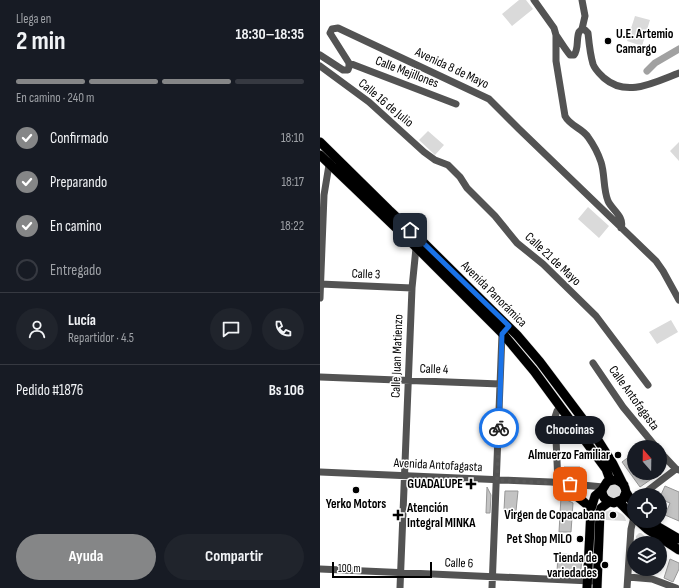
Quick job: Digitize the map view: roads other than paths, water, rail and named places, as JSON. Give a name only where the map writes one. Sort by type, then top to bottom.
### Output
[{"type":"main road","name":"Avenida Panorámica","points":[[320,142],[332,160],[509,326],[540,362],[594,434],[615,468],[627,492]]},
{"type":"main road","name":"Avenida Panorámica","points":[[320,155],[332,160]]},
{"type":"main road","name":"Avenida Panorámica","points":[[419,243],[503,334],[543,383],[607,471],[610,480]]},
{"type":"main road","points":[[543,383],[551,377]]},
{"type":"main road","points":[[587,584],[591,509],[595,496],[610,480],[618,480],[625,488],[623,500],[614,503],[609,502],[603,497],[603,488]]},
{"type":"main road","points":[[558,483],[585,502],[591,509]]},
{"type":"main road","points":[[597,584],[600,512],[609,502]]},
{"type":"main road","points":[[619,502],[627,510]]},
{"type":"main road","points":[[647,528],[679,550]]},
{"type":"main road","points":[[660,528],[679,539]]},
{"type":"street","points":[[534,0],[554,28],[556,36],[556,61],[566,116],[570,122],[584,132],[596,151],[601,162],[606,197],[621,219],[621,228],[656,261],[679,300]]},
{"type":"street","points":[[556,36],[568,53],[570,55],[574,55],[576,52],[579,32],[582,30],[585,16],[582,0]]},
{"type":"street","name":"Avenida 8 de Mayo","points":[[349,63],[331,36],[330,33],[332,29],[338,28],[392,55],[484,96],[621,228]]},
{"type":"street","points":[[582,30],[585,30],[588,33],[593,64],[597,71],[616,86],[624,88],[643,87],[679,73]]},
{"type":"street","points":[[320,55],[344,71],[349,68],[349,63]]},
{"type":"street","name":"Calle Mejillones","points":[[349,63],[456,104]]},
{"type":"street","name":"Calle 16 de Julio","points":[[320,66],[369,102],[435,160]]},
{"type":"street","points":[[320,298],[322,195],[332,160]]},
{"type":"street","name":"Calle 21 de Mayo","points":[[435,160],[448,165],[517,242],[543,264],[596,316],[648,385]]},
{"type":"street","name":"Calle Juan Matienzo","points":[[400,588],[412,288],[419,243]]},
{"type":"street","name":"Calle 3","points":[[320,284],[412,288]]},
{"type":"street","points":[[492,588],[503,334],[509,326]]},
{"type":"street","name":"Calle Antofagasta","points":[[593,363],[623,407],[650,440]]},
{"type":"street","name":"Calle 4","points":[[320,377],[500,384]]},
{"type":"street","points":[[558,483],[555,417],[560,407]]},
{"type":"street","points":[[652,488],[677,470],[667,459]]},
{"type":"street","name":"Avenida Antofagasta","points":[[320,472],[558,483],[603,488]]},
{"type":"street","points":[[628,588],[631,528]]},
{"type":"street","name":"Calle 6","points":[[320,569],[492,576],[597,584]]},
{"type":"street","points":[[628,577],[652,579],[676,588]]},
{"type":"waterway","points":[[647,71],[655,63],[679,49]]},
{"type":"place","name":"U.E. Artemio Camargo","points":[[608,41]]},
{"type":"place","name":"Almuerzo Familiar","points":[[618,455]]},
{"type":"place","name":"GUADALUPE","points":[[471,484]]},
{"type":"place","name":"Chocoinas","points":[[570,484]]},
{"type":"place","name":"Yerko Motors","points":[[356,490]]},
{"type":"place","name":"Atención Integral MINKA","points":[[398,515]]},
{"type":"place","name":"Virgen de Copacabana","points":[[613,515]]},
{"type":"place","name":"Pet Shop MILO","points":[[580,539]]},
{"type":"place","name":"Tienda de variedades","points":[[605,565]]}]
